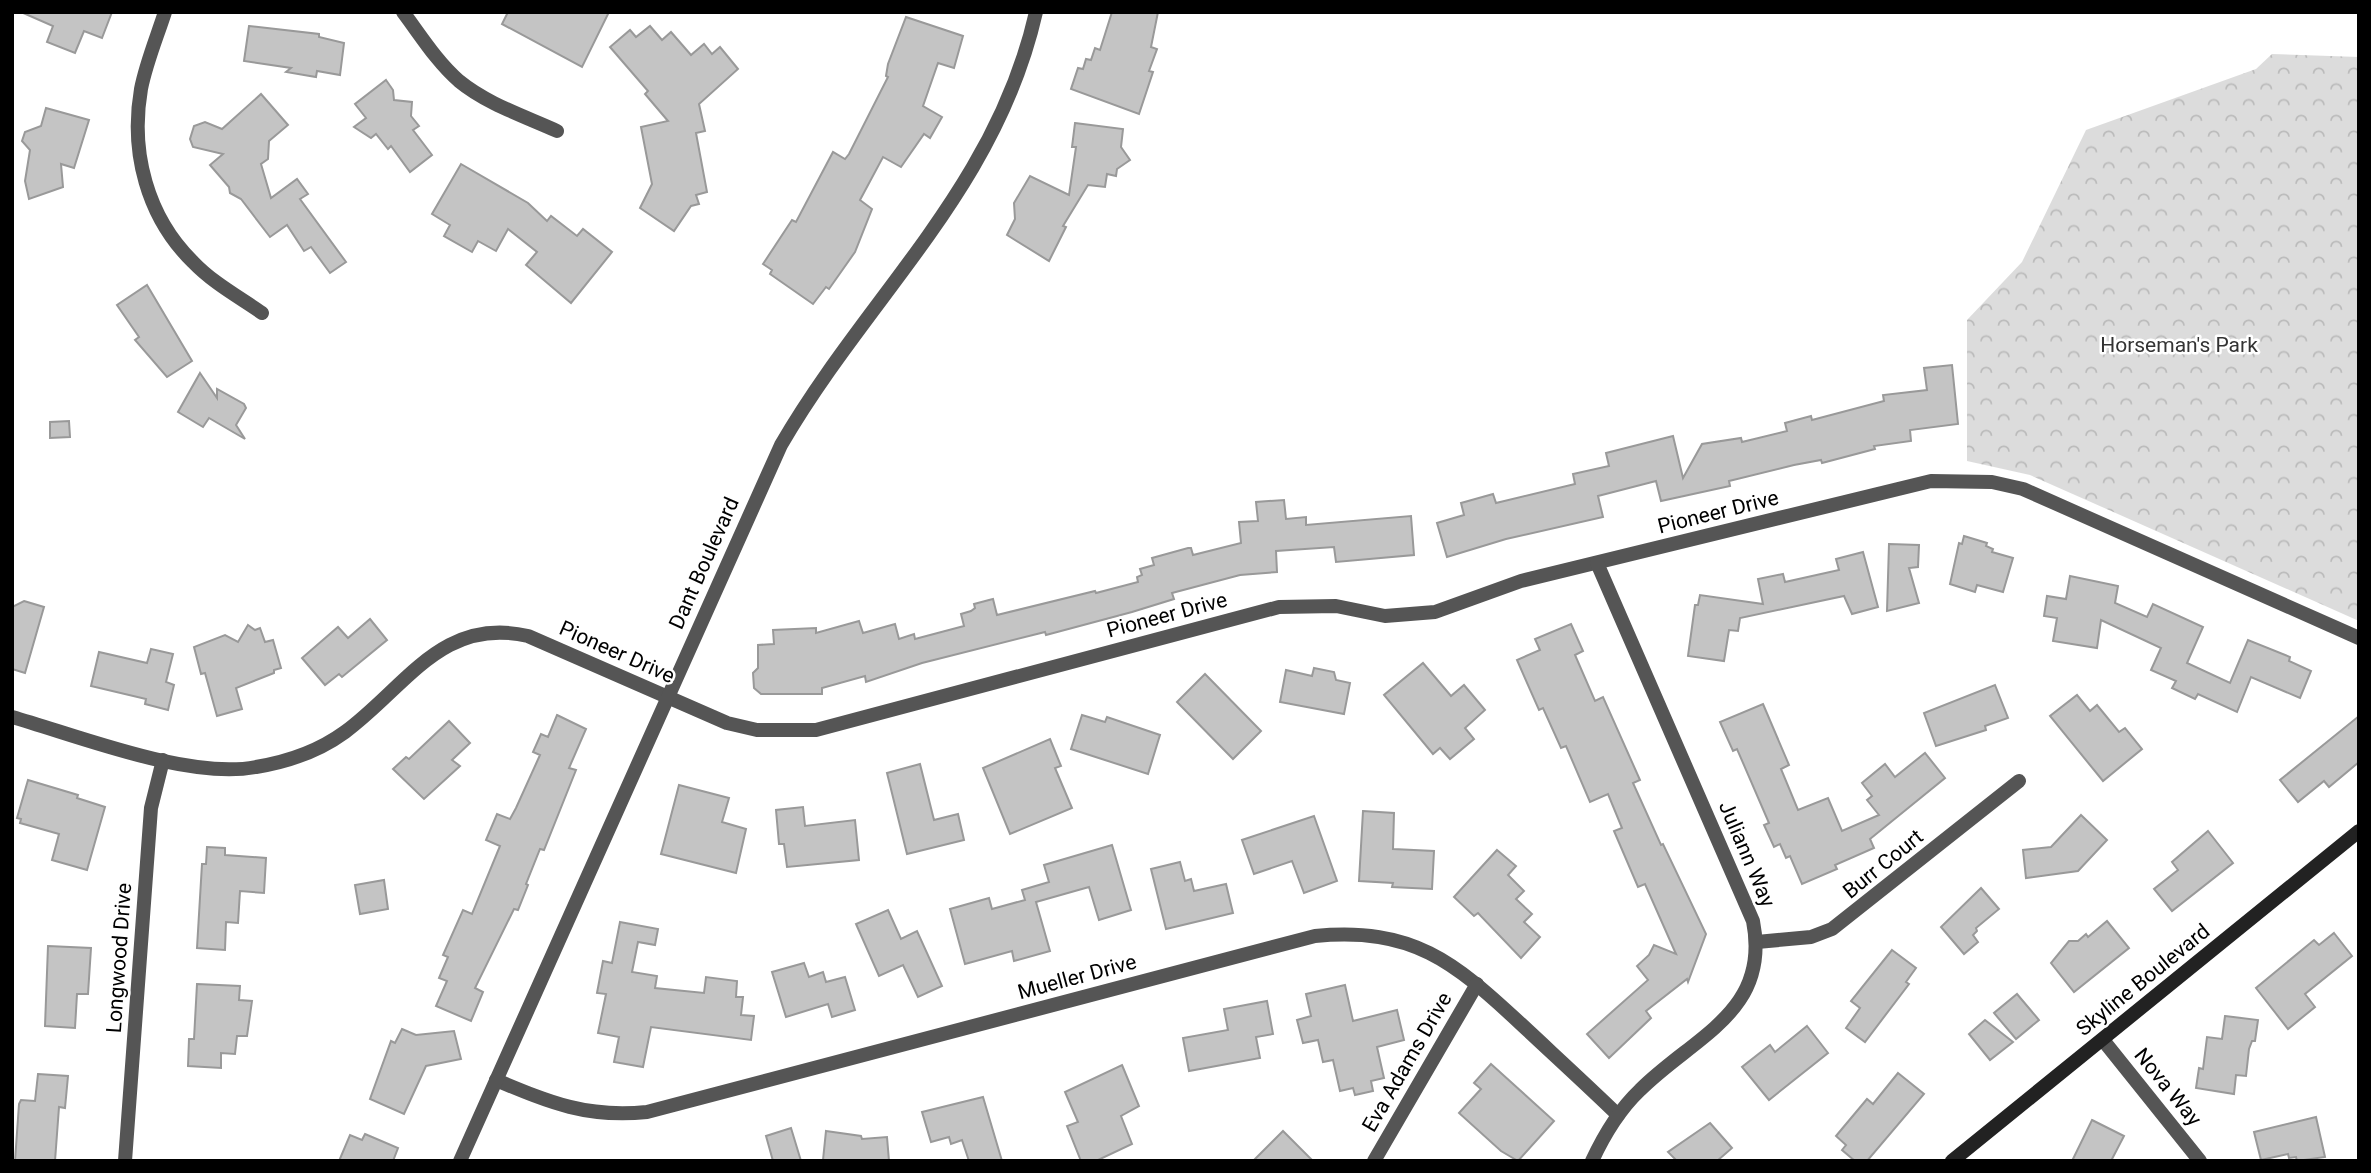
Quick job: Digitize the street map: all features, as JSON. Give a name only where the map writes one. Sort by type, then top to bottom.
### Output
[{"type":"street","points":[[165,12],[141,86],[137,118],[138,151],[145,182],[156,211],[172,239],[193,262],[262,313]]},
{"type":"street","points":[[403,12],[439,60],[459,81],[483,97],[557,131]]},
{"type":"street","name":"Dant Boulevard","points":[[460,1161],[787,434],[825,374],[953,201],[985,149],[1013,92],[1036,12]]},
{"type":"street","name":"Pioneer Drive","points":[[12,717],[193,767],[253,768],[314,750],[365,717],[442,648],[463,636],[485,631],[528,636],[727,723],[757,730],[816,730],[1279,607],[1336,606],[1385,615],[1410,616],[1435,612],[1521,582],[1931,481],[1992,482],[2023,489],[2359,638]]},
{"type":"street","name":"Juliann Way","points":[[1592,1161],[1618,1115],[1656,1075],[1731,1014],[1744,997],[1754,975],[1757,942],[1753,921],[1597,563]]},
{"type":"street","name":"Longwood Drive","points":[[125,1161],[151,807],[163,760]]},
{"type":"street","name":"Burr Court","points":[[1757,942],[1811,937],[1832,929],[2019,782]]},
{"type":"street","name":"Skyline Boulevard","points":[[1952,1161],[2359,831]]},
{"type":"street","name":"Mueller Drive","points":[[496,1080],[555,1105],[587,1113],[617,1115],[647,1112],[1315,936],[1373,935],[1406,942],[1436,955],[1477,984],[1618,1115]]},
{"type":"street","name":"Eva Adams Drive","points":[[1374,1161],[1477,984]]},
{"type":"street","name":"Nova Way","points":[[2103,1040],[2200,1161]]},
{"type":"green space","name":"Horseman's Park","points":[[2272,54],[2359,57],[2359,621],[2030,475],[1967,461],[1967,320],[2022,262],[2086,130],[2256,69]]},
{"type":"building","points":[[21,12],[112,12],[102,38],[84,31],[75,53],[47,42],[53,26]]},
{"type":"building","points":[[508,12],[609,12],[582,67],[502,24]]},
{"type":"building","points":[[1112,12],[1158,12],[1151,47],[1157,49],[1149,71],[1153,72],[1139,114],[1071,89],[1078,68],[1083,69],[1086,59],[1091,60],[1095,48],[1100,50]]},
{"type":"building","points":[[906,17],[963,36],[954,68],[938,63],[923,106],[942,117],[930,138],[924,134],[901,167],[883,157],[860,200],[872,209],[855,252],[829,289],[826,287],[813,304],[770,274],[772,270],[763,264],[792,220],[796,222],[833,152],[845,159],[849,154],[888,77],[888,64]]},
{"type":"building","points":[[249,26],[319,34],[319,37],[344,43],[340,75],[317,71],[316,77],[286,72],[291,68],[244,61]]},
{"type":"building","points":[[650,26],[662,40],[671,32],[691,55],[704,44],[712,54],[720,47],[738,69],[699,104],[705,131],[696,133],[707,192],[696,195],[699,204],[691,206],[674,231],[640,208],[652,184],[641,127],[668,121],[645,94],[648,91],[610,47],[630,30],[636,37]]},
{"type":"building","points":[[386,80],[393,90],[394,100],[412,102],[411,116],[419,126],[413,130],[432,155],[410,172],[391,146],[388,149],[376,134],[371,138],[354,127],[366,118],[355,104]]},
{"type":"building","points":[[261,94],[288,125],[269,141],[268,159],[261,164],[271,198],[297,179],[308,194],[300,199],[346,262],[330,273],[311,247],[304,251],[287,225],[270,237],[241,199],[230,193],[229,187],[210,165],[223,154],[193,147],[190,139],[194,126],[205,122],[222,129]]},
{"type":"building","points":[[46,108],[89,120],[74,168],[61,164],[63,187],[29,199],[25,181],[30,150],[22,141],[25,132],[41,126]]},
{"type":"building","points":[[1075,123],[1123,129],[1121,147],[1130,160],[1117,169],[1116,176],[1107,174],[1105,187],[1088,185],[1063,226],[1066,227],[1049,261],[1007,235],[1015,219],[1014,203],[1030,176],[1069,195],[1076,147],[1072,147]]},
{"type":"building","points":[[461,164],[528,203],[547,221],[551,216],[577,236],[583,229],[612,252],[571,303],[526,265],[537,252],[508,229],[496,251],[478,241],[472,252],[444,236],[450,225],[432,214]]},
{"type":"building","points":[[147,285],[192,361],[167,377],[135,340],[139,337],[117,305]]},
{"type":"building","points":[[1952,365],[1958,424],[1910,430],[1911,441],[1874,446],[1875,449],[1822,463],[1821,460],[1794,465],[1729,481],[1730,486],[1661,501],[1656,481],[1598,496],[1603,517],[1506,539],[1447,557],[1437,523],[1464,515],[1461,503],[1493,494],[1496,503],[1575,484],[1573,474],[1609,466],[1606,453],[1673,436],[1683,478],[1702,444],[1741,438],[1742,442],[1787,431],[1785,423],[1811,416],[1812,420],[1884,401],[1883,395],[1927,390],[1924,368]]},
{"type":"building","points":[[200,373],[217,398],[217,389],[244,404],[246,408],[236,425],[245,439],[209,418],[203,427],[178,412]]},
{"type":"building","points":[[69,421],[70,437],[50,438],[50,422]]},
{"type":"building","points":[[1284,500],[1286,519],[1306,517],[1306,525],[1411,516],[1414,555],[1336,562],[1334,547],[1276,551],[1277,572],[1240,575],[1172,593],[1174,599],[1132,612],[922,663],[866,682],[865,676],[822,688],[822,694],[761,694],[754,688],[753,673],[758,668],[758,645],[774,644],[773,630],[816,628],[816,633],[859,621],[863,633],[895,624],[899,639],[914,634],[915,639],[964,626],[961,614],[975,608],[974,604],[989,600],[993,599],[997,615],[1095,591],[1096,593],[1138,582],[1137,577],[1142,575],[1140,569],[1154,565],[1152,558],[1188,548],[1191,548],[1193,555],[1241,543],[1239,522],[1258,521],[1256,502]]},
{"type":"building","points":[[1964,536],[1987,543],[1986,546],[1993,549],[1992,552],[2013,558],[2003,592],[1977,585],[1975,592],[1950,584],[1959,543],[1962,544]]},
{"type":"building","points":[[1889,544],[1919,545],[1918,567],[1909,568],[1919,603],[1887,611]]},
{"type":"building","points":[[1863,552],[1878,607],[1852,614],[1844,596],[1740,618],[1738,631],[1729,630],[1724,661],[1688,656],[1695,605],[1698,605],[1700,595],[1763,604],[1758,579],[1783,574],[1785,582],[1839,570],[1836,559]]},
{"type":"building","points":[[2070,576],[2118,586],[2115,603],[2147,617],[2153,604],[2203,627],[2187,663],[2230,683],[2248,640],[2290,657],[2289,661],[2311,671],[2300,698],[2251,677],[2237,712],[2198,694],[2195,699],[2172,688],[2176,681],[2151,670],[2161,648],[2101,620],[2097,648],[2053,641],[2057,618],[2044,616],[2047,596],[2066,599]]},
{"type":"building","points":[[24,601],[44,607],[25,673],[12,669],[12,607]]},
{"type":"building","points":[[370,619],[387,640],[342,677],[339,674],[325,685],[302,658],[338,627],[348,638]]},
{"type":"building","points":[[1571,624],[1583,651],[1575,655],[1595,701],[1603,697],[1640,780],[1633,783],[1706,934],[1688,982],[1687,979],[1646,1011],[1651,1018],[1609,1058],[1587,1034],[1648,980],[1637,966],[1649,955],[1654,945],[1676,954],[1645,884],[1638,887],[1614,831],[1622,828],[1608,794],[1590,802],[1566,746],[1561,748],[1543,708],[1539,710],[1517,660],[1540,650],[1535,639]]},
{"type":"building","points":[[248,625],[255,630],[260,628],[265,642],[273,640],[281,668],[236,688],[242,709],[217,716],[205,673],[201,674],[194,647],[225,635],[238,642]]},
{"type":"building","points":[[151,649],[173,654],[166,682],[174,685],[168,710],[145,704],[146,699],[91,686],[99,652],[147,663]]},
{"type":"building","points":[[1423,663],[1451,696],[1464,685],[1485,710],[1465,728],[1474,739],[1450,759],[1440,748],[1433,754],[1384,695]]},
{"type":"building","points":[[1314,668],[1334,672],[1336,680],[1350,683],[1344,714],[1280,702],[1286,670],[1312,676]]},
{"type":"building","points":[[1205,674],[1261,731],[1233,759],[1177,702]]},
{"type":"building","points":[[1995,685],[2008,718],[1985,726],[1986,730],[1936,746],[1924,713]]},
{"type":"building","points":[[2077,695],[2090,711],[2097,705],[2119,732],[2125,728],[2142,749],[2103,781],[2050,716]]},
{"type":"building","points":[[1763,704],[1789,765],[1781,769],[1798,810],[1828,798],[1842,831],[1879,815],[1867,800],[1872,796],[1862,783],[1885,764],[1895,777],[1925,753],[1945,778],[1870,839],[1874,848],[1835,865],[1837,869],[1802,884],[1790,856],[1786,858],[1780,844],[1774,847],[1764,825],[1769,823],[1737,749],[1733,751],[1720,722]]},
{"type":"building","points":[[557,715],[586,729],[569,768],[576,770],[544,850],[540,849],[518,910],[514,909],[475,988],[483,992],[471,1021],[436,1006],[447,981],[439,978],[448,957],[443,955],[463,910],[472,914],[500,846],[486,840],[497,814],[510,819],[540,755],[533,752],[541,734],[548,737]]},
{"type":"building","points":[[1082,715],[1105,722],[1107,717],[1160,735],[1148,774],[1071,749]]},
{"type":"building","points":[[2359,716],[2359,762],[2329,787],[2324,781],[2298,802],[2280,780]]},
{"type":"building","points":[[449,721],[470,743],[452,760],[460,766],[424,799],[393,769],[406,757],[409,759]]},
{"type":"building","points":[[1050,739],[1061,766],[1055,768],[1072,808],[1010,834],[983,768]]},
{"type":"building","points":[[920,764],[934,820],[958,814],[964,840],[907,854],[887,773]]},
{"type":"building","points":[[28,780],[78,795],[77,798],[105,807],[87,870],[52,860],[59,834],[20,823],[21,819],[17,818]]},
{"type":"building","points":[[679,785],[729,798],[722,822],[746,829],[736,873],[661,854]]},
{"type":"building","points":[[803,807],[805,826],[855,820],[859,860],[787,867],[784,844],[779,844],[776,810]]},
{"type":"building","points":[[1363,811],[1394,813],[1393,849],[1434,851],[1432,889],[1392,887],[1393,883],[1359,881]]},
{"type":"building","points":[[2081,815],[2107,840],[2078,871],[2026,878],[2023,850],[2051,847]]},
{"type":"building","points":[[1314,816],[1337,881],[1304,893],[1292,861],[1254,874],[1242,840]]},
{"type":"building","points":[[2208,831],[2233,863],[2172,911],[2154,889],[2178,870],[2172,862]]},
{"type":"building","points":[[1112,845],[1131,910],[1099,920],[1089,887],[1036,902],[1050,951],[1014,961],[1012,951],[965,964],[950,909],[989,898],[992,909],[1025,900],[1022,890],[1049,882],[1044,865]]},
{"type":"building","points":[[207,847],[225,848],[225,855],[266,858],[264,893],[240,891],[238,923],[226,922],[225,950],[197,948],[202,864],[206,864]]},
{"type":"building","points":[[1497,850],[1516,866],[1508,875],[1524,891],[1516,899],[1532,914],[1524,922],[1540,937],[1521,958],[1478,913],[1474,916],[1454,897]]},
{"type":"building","points":[[1180,862],[1185,881],[1191,879],[1194,891],[1226,884],[1233,913],[1166,929],[1151,869]]},
{"type":"building","points":[[384,880],[388,909],[360,914],[355,885]]},
{"type":"building","points":[[1981,888],[1999,909],[1976,928],[1977,931],[1973,935],[1978,942],[1964,954],[1941,927]]},
{"type":"building","points":[[888,910],[901,939],[917,931],[942,986],[918,997],[903,965],[879,976],[856,924]]},
{"type":"building","points":[[2107,921],[2129,948],[2074,992],[2051,963],[2069,941],[2078,941],[2086,934],[2088,937]]},
{"type":"building","points":[[620,922],[658,929],[655,945],[638,942],[632,972],[657,976],[655,988],[704,993],[706,977],[737,981],[736,997],[743,997],[741,1015],[754,1016],[751,1040],[651,1027],[643,1067],[614,1062],[619,1037],[598,1033],[606,994],[597,993],[603,961],[612,963]]},
{"type":"building","points":[[2334,933],[2352,956],[2305,994],[2315,1007],[2288,1029],[2256,988],[2314,940],[2319,945]]},
{"type":"building","points":[[48,946],[91,948],[88,994],[77,994],[75,1028],[45,1026]]},
{"type":"building","points":[[1892,950],[1916,968],[1906,982],[1909,984],[1865,1042],[1846,1028],[1860,1008],[1851,1001]]},
{"type":"building","points":[[804,963],[809,977],[823,972],[826,982],[845,977],[855,1010],[832,1017],[828,1004],[786,1017],[772,972]]},
{"type":"building","points":[[197,984],[240,986],[239,1000],[252,1001],[247,1036],[237,1036],[235,1054],[221,1053],[221,1068],[188,1066],[189,1039],[194,1039]]},
{"type":"building","points":[[1345,985],[1353,1021],[1397,1010],[1404,1040],[1377,1047],[1384,1078],[1371,1081],[1373,1091],[1355,1095],[1353,1088],[1340,1091],[1333,1060],[1323,1062],[1318,1040],[1303,1043],[1297,1020],[1311,1016],[1306,994]]},
{"type":"building","points":[[2017,994],[2039,1020],[2016,1039],[1994,1013]]},
{"type":"building","points":[[1267,1001],[1273,1034],[1256,1037],[1260,1058],[1189,1071],[1183,1038],[1228,1030],[1224,1009]]},
{"type":"building","points":[[2225,1016],[2258,1020],[2255,1041],[2252,1041],[2249,1049],[2246,1076],[2236,1075],[2234,1094],[2196,1088],[2199,1068],[2203,1069],[2207,1037],[2222,1039]]},
{"type":"building","points":[[1985,1020],[2013,1042],[1990,1060],[1969,1034]]},
{"type":"building","points":[[1807,1026],[1828,1053],[1769,1100],[1742,1067],[1770,1045],[1775,1052]]},
{"type":"building","points":[[402,1029],[416,1035],[454,1031],[461,1059],[426,1066],[404,1114],[370,1099],[391,1041],[395,1043]]},
{"type":"building","points":[[1491,1064],[1554,1121],[1518,1161],[1501,1151],[1459,1113],[1481,1089],[1474,1083]]},
{"type":"building","points":[[1122,1065],[1139,1106],[1121,1116],[1132,1144],[1096,1161],[1081,1161],[1067,1126],[1078,1122],[1065,1092]]},
{"type":"building","points":[[1898,1073],[1924,1094],[1867,1161],[1855,1161],[1842,1150],[1846,1145],[1836,1136],[1867,1099],[1873,1104]]},
{"type":"building","points":[[38,1074],[68,1076],[65,1108],[59,1107],[55,1161],[15,1161],[19,1104],[21,1100],[35,1101]]},
{"type":"building","points":[[983,1097],[1002,1161],[969,1161],[962,1140],[951,1144],[949,1137],[931,1142],[922,1112]]},
{"type":"building","points":[[2316,1117],[2325,1157],[2297,1161],[2296,1157],[2289,1158],[2288,1154],[2261,1160],[2254,1132]]},
{"type":"building","points":[[2092,1120],[2124,1136],[2111,1161],[2072,1161]]},
{"type":"building","points":[[1710,1123],[1732,1148],[1717,1161],[1677,1161],[1668,1152]]},
{"type":"building","points":[[791,1128],[801,1161],[773,1161],[766,1136]]},
{"type":"building","points":[[826,1131],[861,1136],[862,1139],[887,1137],[889,1161],[823,1160]]},
{"type":"building","points":[[1283,1131],[1313,1161],[1253,1161]]},
{"type":"building","points":[[365,1134],[398,1148],[393,1161],[339,1161],[350,1135],[362,1140]]}]
